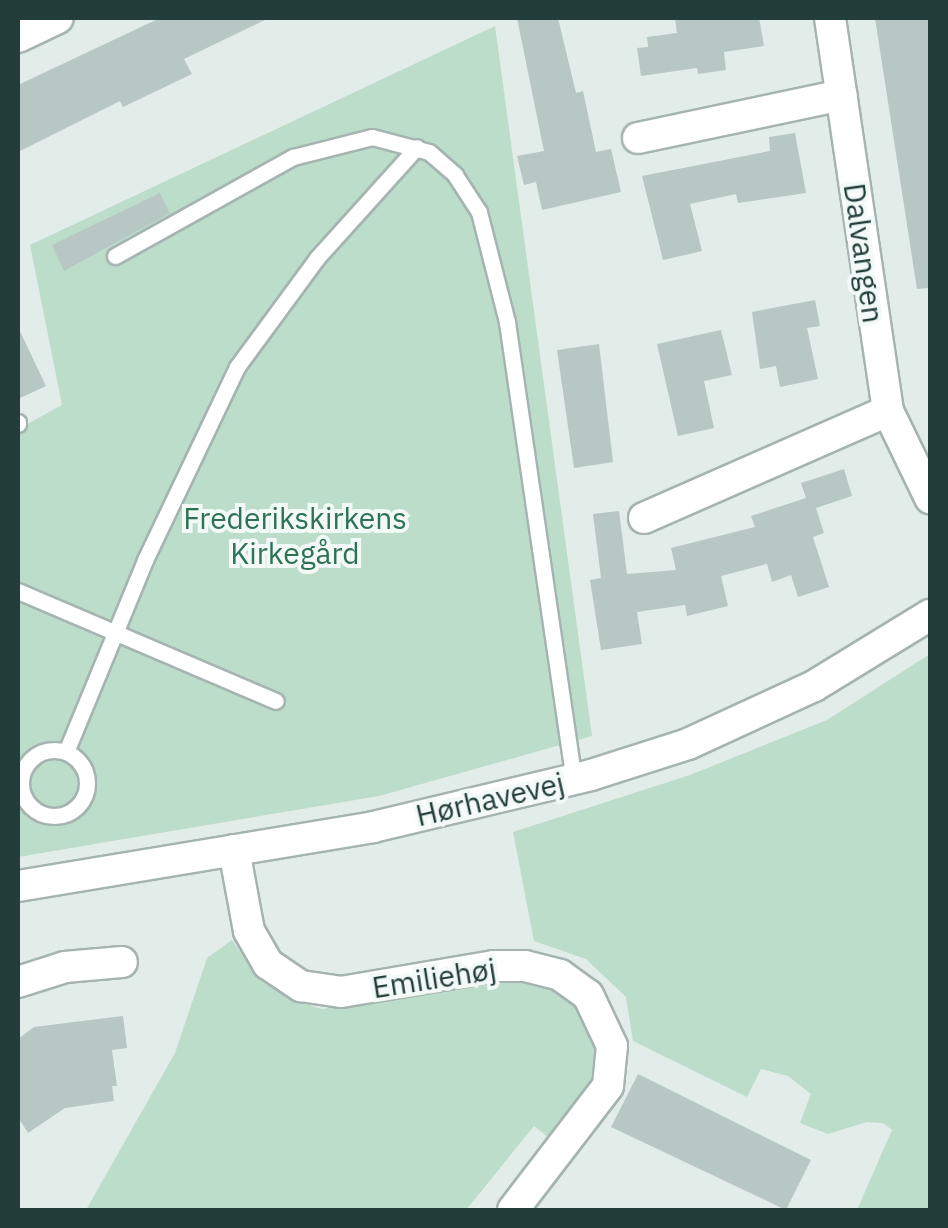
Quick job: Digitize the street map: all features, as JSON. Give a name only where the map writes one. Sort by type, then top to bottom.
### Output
[{"type":"street","points":[[18,37],[58,18]]},
{"type":"street","name":"Dalvangen","points":[[830,18],[888,411],[930,498]]},
{"type":"street","points":[[638,138],[842,95]]},
{"type":"street","points":[[644,518],[888,411]]},
{"type":"street","name":"Hørhavevej","points":[[18,886],[373,826],[574,780],[688,744],[814,686],[930,615]]},
{"type":"street","name":"Emiliehøj","points":[[234,850],[249,931],[268,964],[301,986],[341,992],[494,966],[525,966],[560,976],[588,995],[598,1008],[612,1046],[608,1086],[514,1210]]},
{"type":"street","points":[[18,982],[65,967],[122,962]]},
{"type":"lane","points":[[115,256],[293,157],[372,137],[418,148],[454,175],[479,212],[508,322],[574,780]]},
{"type":"lane","points":[[66,752],[116,631],[237,368],[317,258],[418,148]]},
{"type":"lane","points":[[18,591],[276,701]]},
{"type":"lane","points":[[47,750],[66,752],[86,774],[79,804],[60,816],[22,806],[21,786],[30,760],[47,750]]},
{"type":"green space","name":"Frederikskirkens Kirkegård","points":[[495,26],[592,736],[379,796],[18,857],[18,429],[62,405],[30,245]]},
{"type":"green space","points":[[930,654],[930,1210],[857,1210],[892,1130],[883,1123],[867,1122],[828,1134],[800,1123],[811,1094],[788,1076],[761,1069],[747,1097],[633,1041],[626,997],[586,959],[534,941],[513,832],[690,775],[827,720]]},
{"type":"green space","points":[[232,940],[259,980],[293,1000],[322,1009],[529,980],[555,989],[575,1002],[588,1023],[597,1051],[589,1089],[552,1140],[534,1126],[466,1210],[86,1210],[175,1053],[207,958]]},
{"type":"building","points":[[160,18],[269,18],[184,59],[192,74],[123,107],[120,101],[18,152],[18,85]]},
{"type":"building","points":[[517,18],[558,18],[576,93],[583,91],[596,152],[611,149],[621,192],[542,210],[536,182],[524,185],[517,156],[544,151]]},
{"type":"building","points":[[675,18],[759,18],[764,46],[724,52],[726,70],[698,74],[697,68],[641,76],[637,48],[648,47],[647,37],[677,33]]},
{"type":"building","points":[[875,18],[930,18],[930,288],[917,289]]},
{"type":"building","points":[[795,133],[806,193],[738,203],[736,194],[690,204],[702,251],[663,260],[642,176],[770,151],[769,137]]},
{"type":"building","points":[[160,193],[170,213],[64,271],[52,245]]},
{"type":"building","points":[[815,300],[820,326],[807,328],[818,379],[780,387],[776,366],[760,369],[752,312]]},
{"type":"building","points":[[18,327],[46,386],[18,399]]},
{"type":"building","points":[[721,330],[732,375],[704,381],[714,428],[678,436],[657,344]]},
{"type":"building","points":[[599,344],[613,462],[574,468],[557,350]]},
{"type":"building","points":[[844,469],[852,496],[816,508],[824,533],[813,537],[829,587],[798,597],[791,575],[772,582],[767,564],[721,576],[728,606],[687,616],[685,605],[637,612],[642,644],[601,650],[590,580],[601,578],[593,514],[619,511],[627,574],[676,570],[671,548],[755,527],[751,516],[806,498],[801,483]]},
{"type":"building","points":[[123,1016],[127,1048],[112,1050],[117,1086],[112,1086],[114,1101],[65,1108],[28,1133],[18,1117],[18,1039],[34,1027]]},
{"type":"building","points":[[638,1074],[811,1160],[786,1210],[611,1127]]}]
